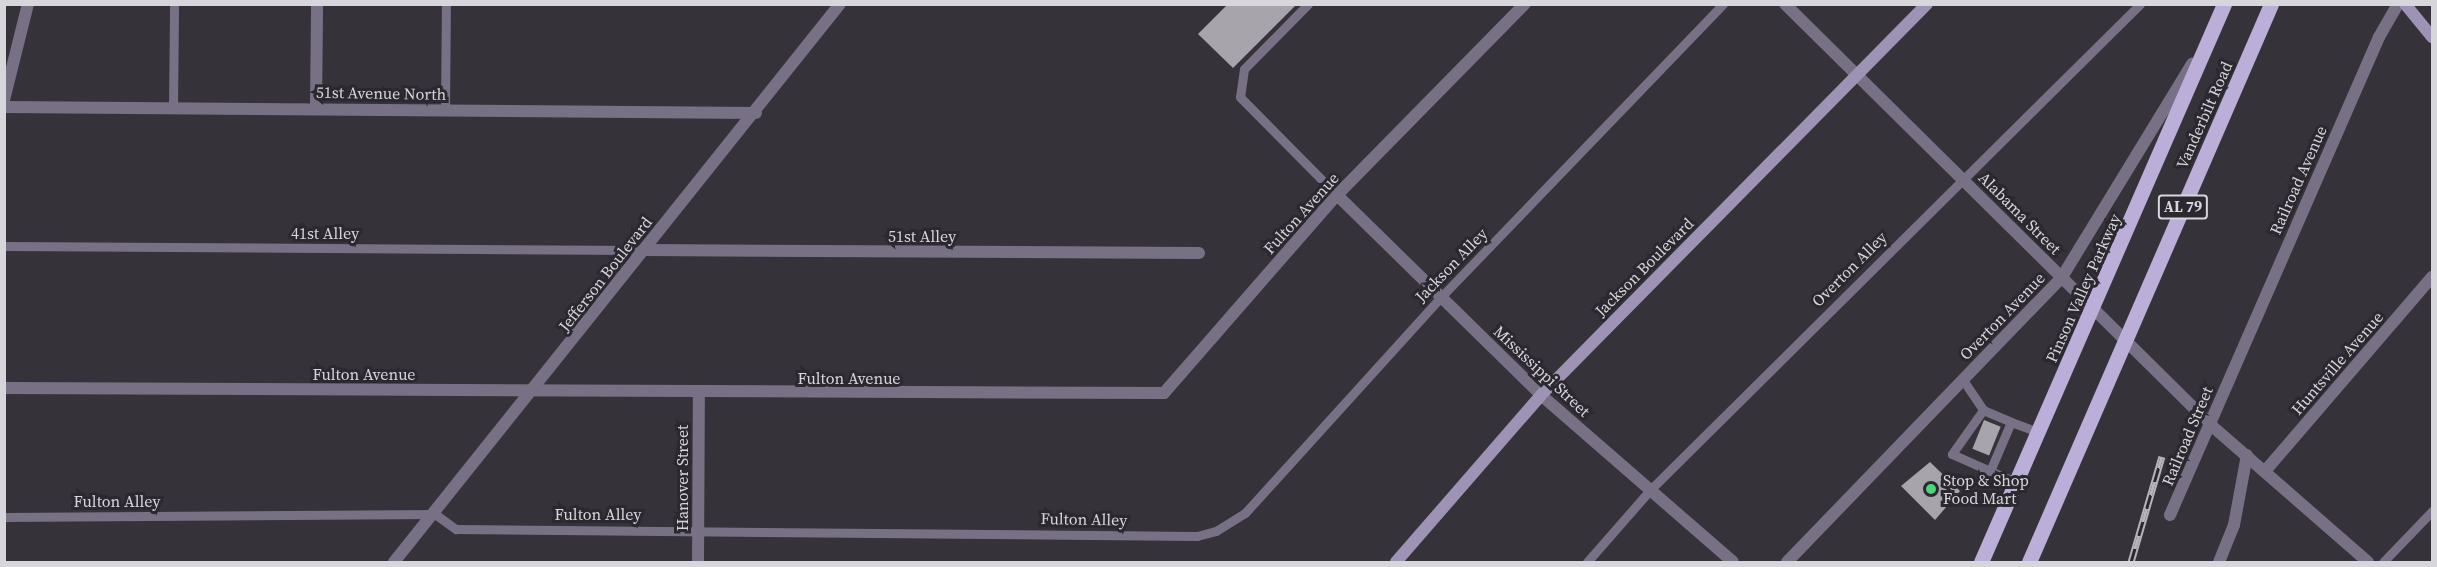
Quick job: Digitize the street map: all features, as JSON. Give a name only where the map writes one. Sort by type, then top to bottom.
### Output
[{"type":"main road","name":"AL 79","points":[[2215,27],[2224,4]]},
{"type":"main road","name":"Vanderbilt Road","points":[[2126,338],[2271,4]]},
{"type":"main road","name":"Pinson Valley Parkway","points":[[1981,562],[2094,309],[2215,27]]},
{"type":"main road","name":"AL 79","points":[[2029,562],[2126,338]]},
{"type":"street","points":[[4,100],[28,4]]},
{"type":"street","points":[[315,108],[317,4]]},
{"type":"street","name":"Jefferson Boulevard","points":[[394,562],[534,392],[840,4]]},
{"type":"street","name":"Fulton Avenue","points":[[4,388],[699,394],[1164,393],[1337,195],[1525,4]]},
{"type":"street","name":"Alabama Street","points":[[1785,4],[2126,338],[2212,426],[2266,470],[2368,562]]},
{"type":"street","name":"Jackson Boulevard","points":[[1396,562],[1541,395],[1927,4]]},
{"type":"street","name":"Railroad Avenue","points":[[2232,370],[2379,37],[2398,4]]},
{"type":"street","points":[[2405,4],[2432,35]]},
{"type":"street","name":"Overton Avenue","points":[[1787,562],[2062,277],[2215,27]]},
{"type":"street","name":"51st Avenue North","points":[[4,106],[756,113]]},
{"type":"street","name":"Mississippi Street","points":[[1337,195],[1541,395],[1733,562]]},
{"type":"street","name":"51st Alley","points":[[644,250],[1198,253]]},
{"type":"street","name":"Huntsville Avenue","points":[[2266,470],[2433,277]]},
{"type":"street","name":"Railroad Street","points":[[2170,515],[2212,426],[2232,370]]},
{"type":"street","name":"Hanover Street","points":[[698,562],[699,394]]},
{"type":"street","points":[[2219,562],[2234,525],[2247,455]]},
{"type":"lane","points":[[173,108],[174,4]]},
{"type":"lane","points":[[445,110],[446,4]]},
{"type":"lane","points":[[1308,4],[1244,69],[1240,97],[1337,195]]},
{"type":"lane","name":"Jackson Alley","points":[[1197,536],[1216,531],[1245,513],[1440,298],[1723,4]]},
{"type":"lane","name":"Overton Alley","points":[[1587,562],[1651,489],[1961,177],[2140,4]]},
{"type":"lane","name":"41st Alley","points":[[4,246],[644,250]]},
{"type":"lane","points":[[1963,380],[1983,410],[2038,432]]},
{"type":"lane","points":[[1983,410],[1952,454],[2016,482]]},
{"type":"lane","points":[[1990,471],[2011,422]]},
{"type":"lane","points":[[2383,562],[2433,511]]},
{"type":"lane","name":"Fulton Alley","points":[[4,517],[435,513],[456,529],[1197,536]]},
{"type":"building","points":[[1228,4],[1297,4],[1233,68],[1198,34]]},
{"type":"building","points":[[1984,420],[2001,427],[1989,455],[1972,449]]},
{"type":"building","name":"Stop & Shop Food Mart","points":[[1930,462],[1960,491],[1935,520],[1901,486]]},
{"type":"railway","points":[[2131,562],[2162,456]]},
{"type":"place","name":"Stop & Shop Food Mart","points":[[1931,489]]}]
